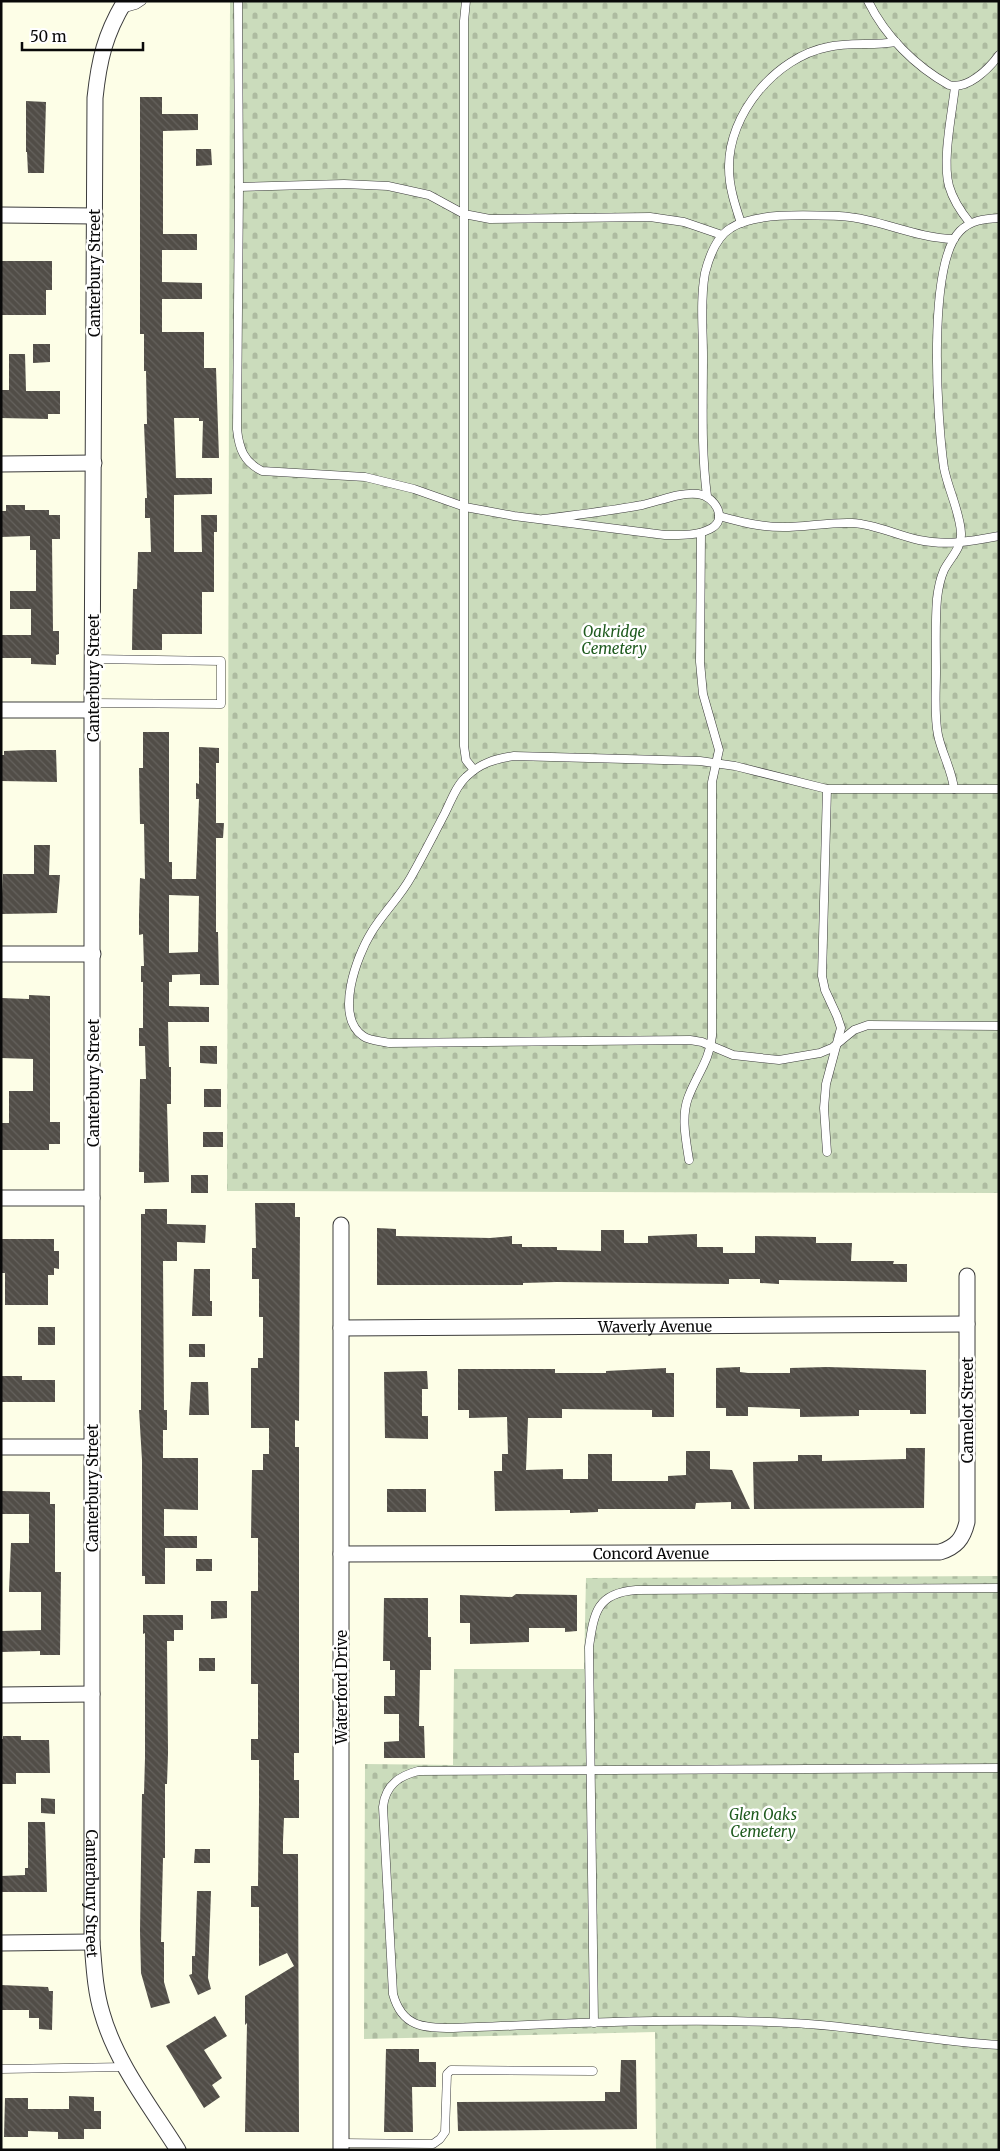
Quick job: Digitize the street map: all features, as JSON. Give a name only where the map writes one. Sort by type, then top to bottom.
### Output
[{"type":"street","name":"Canterbury Street","points":[[123,5],[105,40],[95,98],[92,706],[92,1942],[94,1971],[102,2014],[110,2035],[126,2067],[178,2150]]},
{"type":"street","points":[[1,215],[95,216]]},
{"type":"street","points":[[1,464],[94,463]]},
{"type":"street","points":[[1,710],[92,706]]},
{"type":"street","points":[[1,954],[93,954]]},
{"type":"street","points":[[1,1198],[92,1198]]},
{"type":"street","name":"Waterford Drive","points":[[341,1225],[341,2147]]},
{"type":"street","name":"Camelot Street","points":[[959,1542],[967,1522],[967,1276]]},
{"type":"street","name":"Waverly Avenue","points":[[341,1328],[967,1324]]},
{"type":"street","points":[[1,1447],[92,1447]]},
{"type":"street","name":"Concord Avenue","points":[[341,1554],[940,1552],[959,1542]]},
{"type":"street","points":[[1,1695],[92,1694]]},
{"type":"street","points":[[1,1943],[92,1942]]},
{"type":"lane","points":[[123,5],[136,5],[142,1]]},
{"type":"lane","points":[[238,1],[237,429],[238,443],[247,461],[262,471],[365,477],[414,489],[465,507],[514,516],[665,535],[701,533],[712,528],[719,516],[717,507],[707,496],[686,494],[641,505],[543,519]]},
{"type":"lane","points":[[466,1],[464,21],[464,746],[466,760],[474,770]]},
{"type":"lane","points":[[868,1],[896,42],[939,79],[956,87],[972,80],[998,58]]},
{"type":"lane","points":[[741,223],[730,184],[730,150],[740,122],[758,92],[781,68],[796,57],[827,47],[896,42]]},
{"type":"lane","points":[[956,87],[947,168],[949,184],[954,198],[970,223]]},
{"type":"lane","points":[[239,188],[344,184],[388,186],[429,195],[464,214],[490,219],[665,218],[702,226],[722,235]]},
{"type":"lane","points":[[707,496],[703,454],[703,287],[709,260],[722,235],[731,227],[741,223],[772,217],[839,216],[876,222],[920,235],[954,239]]},
{"type":"lane","points":[[954,789],[953,777],[938,736],[936,718],[936,618],[940,584],[944,570],[960,543],[962,535],[943,459],[936,368],[940,294],[946,262],[954,239],[970,223],[999,218]]},
{"type":"lane","points":[[719,516],[765,526],[852,523],[872,526],[920,540],[960,543],[999,536]]},
{"type":"lane","points":[[689,1160],[684,1118],[687,1100],[710,1054],[712,1046],[712,782],[719,750],[703,694],[700,662],[701,533]]},
{"type":"lane","points":[[92,706],[221,704],[222,660],[93,659]]},
{"type":"lane","points":[[999,789],[827,789],[735,766],[700,761],[514,756],[496,759],[474,770],[456,790],[410,880],[371,932],[360,954],[350,991],[351,1018],[356,1028],[363,1036],[389,1043],[675,1040],[702,1042],[733,1055],[780,1060],[820,1053],[836,1044],[854,1030],[868,1025],[999,1026]]},
{"type":"lane","points":[[826,1152],[824,1130],[825,1092],[830,1062],[840,1028],[838,1016],[825,990],[822,976],[827,789]]},
{"type":"lane","points":[[594,2023],[590,1646],[595,1613],[606,1598],[625,1591],[636,1590],[999,1588]]},
{"type":"lane","points":[[999,1768],[418,1771],[394,1782],[384,1796],[383,1807],[393,1994],[396,2004],[406,2018],[422,2027],[678,2020],[785,2022],[999,2045]]},
{"type":"lane","points":[[1,2069],[126,2067]]},
{"type":"lane","points":[[341,2147],[433,2144],[445,2132],[446,2074],[452,2070],[593,2071]]},
{"type":"green space","name":"Oakridge Cemetery","points":[[230,1],[999,1],[999,1193],[227,1191]]},
{"type":"green space","name":"Glen Oaks Cemetery","points":[[999,1576],[999,2150],[656,2150],[655,2032],[364,2039],[365,1764],[453,1765],[454,1669],[584,1669],[586,1578]]},
{"type":"building","points":[[140,97],[162,97],[162,114],[198,114],[198,130],[163,131],[163,234],[197,234],[197,250],[162,250],[162,282],[202,283],[202,299],[162,299],[162,332],[204,332],[204,368],[216,368],[219,458],[202,458],[203,421],[199,421],[199,418],[174,418],[176,478],[212,478],[212,494],[174,495],[174,552],[202,552],[201,515],[217,515],[217,532],[214,532],[214,592],[202,592],[202,634],[162,634],[162,650],[132,650],[133,589],[137,589],[138,552],[151,552],[150,518],[145,518],[145,498],[147,498],[144,424],[147,424],[146,371],[144,371],[144,334],[140,334]]},
{"type":"building","points":[[26,101],[46,102],[44,173],[28,173]]},
{"type":"building","points":[[196,149],[211,149],[212,165],[196,166]]},
{"type":"building","points":[[1,261],[52,261],[52,290],[46,290],[46,315],[1,315]]},
{"type":"building","points":[[33,344],[50,344],[50,362],[33,363]]},
{"type":"building","points":[[9,354],[25,354],[26,391],[60,391],[60,414],[48,414],[48,419],[1,418],[1,390],[9,390]]},
{"type":"building","points":[[6,505],[25,505],[25,510],[49,510],[49,515],[60,515],[60,539],[52,539],[53,631],[59,631],[59,654],[56,655],[56,665],[31,664],[31,658],[1,658],[1,635],[31,635],[31,609],[10,609],[10,591],[36,591],[36,550],[30,550],[30,536],[1,537],[1,511],[6,511]]},
{"type":"building","points":[[143,732],[169,732],[169,862],[172,862],[172,879],[196,879],[199,799],[196,799],[196,783],[199,784],[199,747],[219,748],[219,763],[216,763],[216,823],[224,823],[223,838],[216,838],[216,932],[218,932],[219,985],[200,985],[200,974],[172,975],[172,982],[169,982],[169,1006],[209,1007],[209,1022],[168,1022],[169,1067],[171,1067],[171,1104],[167,1104],[169,1182],[144,1183],[144,1172],[139,1172],[140,1079],[146,1079],[145,1046],[139,1046],[139,1028],[143,1028],[141,966],[144,966],[143,934],[139,935],[140,878],[145,879],[144,824],[140,824],[139,768],[143,768]],"holes":[[[169,895],[199,896],[198,952],[169,953]]]},
{"type":"building","points":[[56,750],[57,782],[1,781],[1,755],[4,755],[4,751]]},
{"type":"building","points":[[34,845],[50,845],[49,875],[60,875],[57,913],[1,914],[3,874],[34,874]]},
{"type":"building","points":[[29,995],[50,996],[50,1122],[60,1122],[60,1144],[49,1144],[49,1150],[1,1150],[1,1123],[9,1123],[9,1091],[33,1091],[33,1059],[1,1058],[1,998],[29,999]]},
{"type":"building","points":[[200,1046],[217,1046],[217,1064],[200,1063]]},
{"type":"building","points":[[204,1089],[221,1089],[221,1107],[204,1107]]},
{"type":"building","points":[[203,1132],[223,1132],[223,1147],[203,1147]]},
{"type":"building","points":[[191,1175],[208,1175],[208,1193],[191,1193]]},
{"type":"building","points":[[255,1203],[295,1203],[295,1217],[300,1217],[299,1421],[295,1420],[295,1447],[299,1447],[299,1753],[294,1753],[294,1780],[299,1780],[299,1818],[284,1818],[283,1841],[283,1854],[298,1854],[299,2132],[245,2132],[247,2023],[245,2025],[245,1996],[294,1966],[287,1953],[259,1966],[259,1907],[251,1907],[251,1886],[258,1886],[259,1802],[259,1760],[251,1760],[251,1739],[258,1739],[258,1684],[251,1684],[251,1591],[258,1591],[258,1538],[251,1538],[252,1470],[263,1470],[263,1454],[269,1454],[269,1428],[251,1428],[251,1368],[258,1368],[258,1358],[263,1358],[263,1317],[259,1317],[259,1279],[252,1279],[252,1248],[256,1248]]},
{"type":"building","points":[[145,1209],[167,1209],[167,1224],[206,1225],[205,1243],[177,1242],[177,1261],[163,1261],[164,1410],[167,1410],[167,1430],[163,1430],[163,1458],[198,1458],[198,1510],[164,1509],[164,1536],[197,1536],[197,1548],[165,1548],[165,1584],[145,1584],[145,1576],[142,1576],[142,1460],[139,1410],[141,1410],[141,1214],[145,1214]]},
{"type":"building","points":[[377,1228],[396,1229],[396,1236],[490,1238],[512,1236],[512,1244],[522,1244],[522,1247],[557,1247],[557,1250],[601,1251],[601,1230],[624,1230],[624,1243],[648,1243],[648,1236],[697,1234],[697,1247],[723,1247],[723,1253],[755,1253],[755,1236],[816,1237],[816,1243],[852,1243],[851,1261],[894,1261],[893,1264],[907,1264],[907,1282],[779,1280],[779,1284],[760,1283],[760,1279],[729,1279],[729,1284],[557,1282],[523,1283],[523,1285],[377,1285]]},
{"type":"building","points":[[1,1239],[54,1239],[54,1251],[59,1251],[59,1269],[54,1268],[54,1275],[48,1275],[48,1305],[5,1305],[5,1273],[1,1273]]},
{"type":"building","points":[[194,1269],[210,1269],[212,1316],[192,1316]]},
{"type":"building","points":[[38,1327],[55,1327],[55,1345],[38,1345]]},
{"type":"building","points":[[189,1344],[205,1344],[205,1357],[189,1357]]},
{"type":"building","points":[[740,1367],[740,1372],[748,1373],[790,1373],[790,1368],[827,1367],[926,1370],[926,1414],[910,1414],[910,1410],[859,1410],[859,1416],[800,1417],[800,1409],[748,1407],[748,1416],[726,1416],[726,1408],[716,1408],[716,1368]]},
{"type":"building","points":[[666,1368],[666,1373],[674,1373],[674,1417],[652,1417],[652,1410],[562,1409],[562,1418],[528,1418],[526,1470],[563,1469],[563,1479],[588,1479],[588,1454],[612,1454],[612,1481],[668,1481],[668,1476],[686,1475],[686,1451],[710,1451],[710,1469],[732,1470],[750,1509],[731,1509],[731,1502],[696,1503],[695,1509],[598,1509],[598,1512],[570,1513],[570,1510],[495,1511],[494,1471],[502,1471],[502,1454],[508,1454],[507,1417],[469,1418],[469,1410],[458,1410],[458,1369],[555,1369],[555,1373],[606,1373],[606,1371]]},
{"type":"building","points":[[427,1371],[428,1389],[422,1389],[422,1416],[428,1416],[428,1439],[385,1438],[384,1372]]},
{"type":"building","points":[[1,1376],[22,1376],[22,1380],[55,1380],[55,1402],[1,1402]]},
{"type":"building","points":[[191,1382],[208,1382],[209,1415],[189,1415]]},
{"type":"building","points":[[906,1448],[925,1448],[924,1508],[754,1509],[753,1462],[798,1461],[798,1455],[822,1455],[822,1461],[906,1459]]},
{"type":"building","points":[[387,1489],[426,1489],[426,1512],[387,1512]]},
{"type":"building","points":[[1,1491],[50,1492],[50,1504],[55,1504],[55,1572],[61,1572],[60,1655],[40,1655],[40,1651],[1,1652],[1,1631],[41,1630],[41,1592],[9,1592],[11,1543],[29,1543],[29,1514],[1,1514]]},
{"type":"building","points":[[196,1559],[212,1559],[212,1571],[196,1571]]},
{"type":"building","points":[[516,1594],[577,1595],[577,1631],[565,1632],[565,1628],[529,1628],[529,1642],[470,1644],[470,1623],[460,1623],[460,1595],[512,1597]]},
{"type":"building","points":[[384,1598],[428,1598],[428,1637],[431,1637],[431,1670],[420,1670],[419,1726],[424,1726],[425,1758],[384,1758],[384,1742],[399,1741],[399,1714],[384,1714],[384,1696],[395,1696],[395,1670],[390,1670],[390,1661],[383,1661]]},
{"type":"building","points":[[211,1601],[227,1601],[227,1618],[211,1619]]},
{"type":"building","points":[[143,1615],[183,1615],[183,1630],[174,1630],[174,1641],[167,1641],[168,1753],[167,1784],[165,1784],[165,1858],[163,1858],[161,1942],[164,1942],[164,1982],[170,2003],[151,2008],[141,1973],[140,1931],[142,1794],[144,1794],[145,1758],[145,1633],[143,1634]]},
{"type":"building","points":[[199,1658],[215,1658],[215,1671],[199,1671]]},
{"type":"building","points":[[3,1736],[21,1736],[21,1740],[49,1740],[50,1773],[16,1773],[16,1784],[1,1784],[1,1739],[3,1739]]},
{"type":"building","points":[[41,1798],[55,1799],[55,1814],[41,1813]]},
{"type":"building","points":[[28,1822],[45,1822],[47,1892],[1,1892],[1,1876],[25,1875],[25,1868],[28,1868]]},
{"type":"building","points":[[195,1849],[210,1849],[210,1863],[194,1863]]},
{"type":"building","points":[[197,1891],[211,1891],[208,1978],[211,1989],[198,1995],[189,1975],[192,1974],[192,1956],[195,1956]]},
{"type":"building","points":[[1,1985],[48,1987],[49,1991],[53,1991],[52,2030],[39,2029],[39,2018],[29,2018],[29,2010],[1,2010]]},
{"type":"building","points":[[215,2016],[227,2036],[204,2050],[222,2078],[212,2085],[220,2097],[204,2108],[166,2046]]},
{"type":"building","points":[[386,2049],[419,2049],[419,2062],[436,2062],[436,2087],[412,2087],[413,2132],[384,2132]]},
{"type":"building","points":[[621,2060],[636,2060],[637,2129],[458,2131],[457,2102],[605,2101],[605,2092],[620,2092]]},
{"type":"building","points":[[69,2096],[94,2097],[94,2111],[101,2111],[101,2129],[84,2129],[84,2139],[58,2139],[58,2132],[28,2131],[28,2137],[4,2137],[5,2098],[28,2098],[28,2109],[69,2109]]}]
